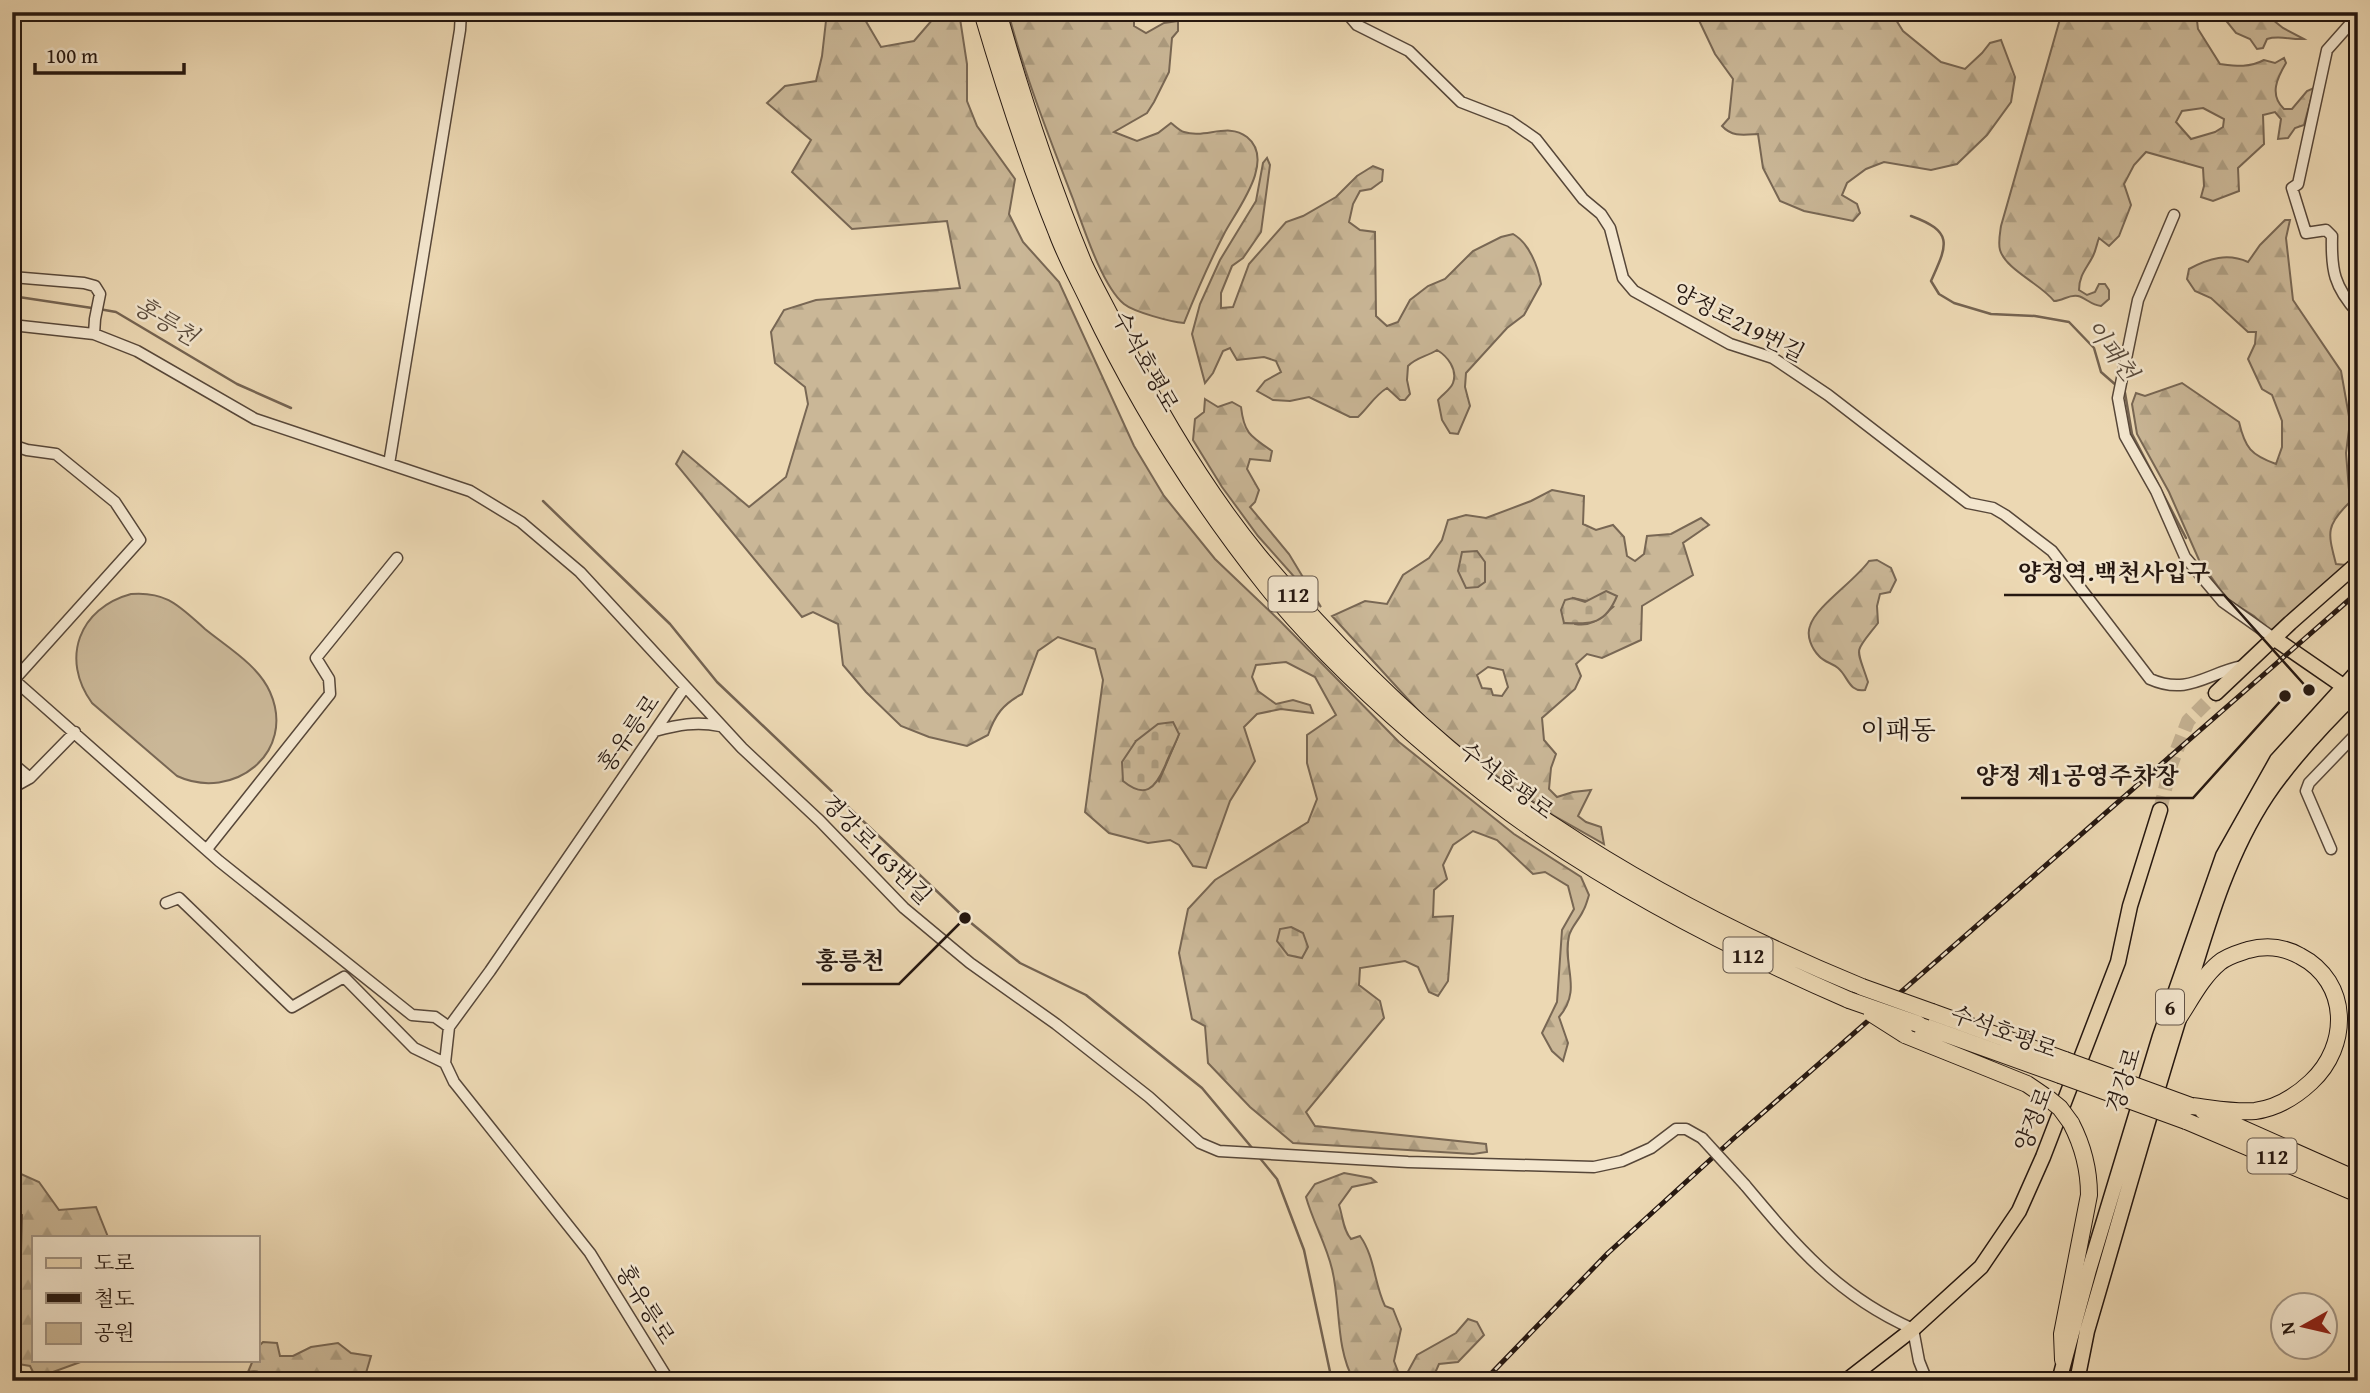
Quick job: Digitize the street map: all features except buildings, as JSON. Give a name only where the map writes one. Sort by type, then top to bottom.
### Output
[{"type":"highway","name":"수석호평로","points":[[982,12],[1012,114],[1053,224],[1108,341],[1153,422],[1205,504],[1269,589],[1397,722],[1472,784],[1538,833],[1616,883],[1687,924],[1810,983],[1918,1024],[2063,1068],[2188,1113],[2358,1180]]},
{"type":"highway","name":"수석호평로","points":[[998,12],[1018,85],[1085,265],[1138,370],[1196,468],[1257,553],[1326,632],[1399,705],[1494,786],[1591,851],[1673,899],[1824,971],[1932,1012],[2063,1068]]},
{"type":"highway","points":[[2178,1019],[2219,964],[2231,956],[2254,948],[2279,948],[2304,958],[2319,968],[2329,981],[2337,999],[2339,1034],[2333,1051],[2319,1075],[2291,1099],[2253,1111],[2188,1113]]},
{"type":"highway","points":[[1849,1000],[1905,1035],[2027,1084],[2049,1099],[2071,1123],[2085,1156],[2089,1195],[2062,1334],[2063,1360]]},
{"type":"highway","name":"수석호평로","points":[[2188,1113],[2358,1194]]},
{"type":"main road","points":[[2216,693],[2358,563]]},
{"type":"main road","points":[[2275,639],[2357,694]]},
{"type":"main road","name":"경강로","points":[[2059,1381],[2160,1036],[2223,856],[2277,760],[2342,685],[2358,671]]},
{"type":"main road","name":"경강로","points":[[2077,1381],[2087,1331],[2178,1019],[2216,901],[2242,839],[2267,796],[2305,746],[2357,694]]},
{"type":"main road","name":"양정로","points":[[1846,1381],[1913,1329],[1981,1267],[2019,1211],[2043,1157],[2118,962],[2130,906],[2160,810]]},
{"type":"street","points":[[390,458],[461,12]]},
{"type":"street","name":"양정로219번길","points":[[1346,12],[1357,25],[1409,51],[1461,102],[1510,121],[1536,139],[1583,199],[1601,214],[1610,228],[1623,278],[1634,291],[1730,344],[1773,358],[1829,395],[1968,503],[1993,508],[2052,551],[2150,679],[2165,685],[2179,686],[2246,666]]},
{"type":"street","points":[[2358,15],[2327,50],[2298,184],[2292,188],[2306,233],[2326,230],[2332,236],[2333,271],[2341,293],[2358,313]]},
{"type":"street","points":[[2174,215],[2138,300],[2119,396],[2125,436],[2155,491],[2185,557],[2222,602],[2275,639]]},
{"type":"street","points":[[12,277],[90,284],[99,291],[94,334]]},
{"type":"street","name":"홍유릉로","points":[[12,325],[94,334],[137,351],[255,419],[390,458],[470,491],[521,522],[580,572],[685,687],[449,1027],[445,1063],[454,1082],[590,1253],[669,1381]]},
{"type":"street","points":[[12,445],[56,454],[115,502],[140,540],[13,679],[219,862],[412,1015],[435,1017],[449,1027]]},
{"type":"street","points":[[207,849],[330,694],[329,679],[316,658],[397,558]]},
{"type":"street","name":"경강로163번길","points":[[685,687],[904,908],[970,962],[1056,1024],[1149,1097],[1200,1143],[1219,1151],[1284,1155],[1422,1163],[1594,1167],[1632,1157],[1651,1148],[1676,1129],[1686,1129],[1702,1138],[1799,1249],[1828,1277],[1885,1317],[1913,1329]]},
{"type":"street","points":[[655,731],[686,723],[703,722],[722,727]]},
{"type":"street","points":[[2331,849],[2306,791],[2309,783],[2358,732]]},
{"type":"street","points":[[12,788],[30,778],[75,733]]},
{"type":"street","points":[[12,763],[30,778]]},
{"type":"street","points":[[166,903],[179,898],[292,1007],[344,977],[414,1048],[445,1063]]},
{"type":"street","points":[[1913,1329],[1919,1361],[1927,1381]]},
{"type":"green space","points":[[827,12],[865,12],[864,18],[881,47],[914,41],[939,12],[959,12],[967,64],[967,101],[977,126],[1015,179],[1009,214],[1023,242],[1059,282],[1134,446],[1164,496],[1215,559],[1399,742],[1514,834],[1581,877],[1589,895],[1569,936],[1570,997],[1559,1017],[1568,1043],[1563,1061],[1552,1051],[1542,1033],[1557,1002],[1562,930],[1574,909],[1568,886],[1545,872],[1533,874],[1497,840],[1473,831],[1453,845],[1443,865],[1447,879],[1434,890],[1433,917],[1453,916],[1448,981],[1438,996],[1429,992],[1418,967],[1405,961],[1360,968],[1359,985],[1380,1001],[1384,1018],[1306,1112],[1315,1126],[1486,1144],[1487,1152],[1473,1154],[1293,1143],[1250,1107],[1208,1063],[1205,1026],[1192,1019],[1179,953],[1188,909],[1215,880],[1308,822],[1317,799],[1307,763],[1307,735],[1336,715],[1315,677],[1286,662],[1256,665],[1252,677],[1258,691],[1276,704],[1293,700],[1310,705],[1313,713],[1281,709],[1257,714],[1244,727],[1255,761],[1230,801],[1206,868],[1193,866],[1179,845],[1170,840],[1148,843],[1109,833],[1085,812],[1103,680],[1095,649],[1058,637],[1038,651],[1022,694],[1001,711],[988,735],[967,746],[929,737],[901,726],[843,665],[838,624],[813,612],[802,617],[676,464],[683,451],[749,507],[786,477],[808,404],[805,387],[775,363],[771,332],[784,310],[816,300],[960,288],[947,221],[852,229],[792,172],[811,140],[767,103],[785,86],[816,81]],"holes":[[[1179,734],[1159,781],[1136,741]]]},
{"type":"green space","points":[[1008,12],[1152,12],[1134,18],[1134,26],[1146,33],[1164,23],[1178,21],[1178,31],[1172,38],[1169,72],[1154,102],[1147,113],[1114,132],[1137,141],[1158,133],[1171,123],[1192,134],[1224,131],[1240,133],[1255,147],[1258,159],[1251,186],[1218,245],[1184,323],[1129,307],[1108,284],[1046,129]]},
{"type":"green space","points":[[1695,12],[1891,12],[1903,31],[1941,62],[1965,69],[1990,43],[2001,40],[2015,77],[2011,102],[1987,135],[1957,164],[1931,170],[1884,162],[1866,169],[1847,183],[1842,195],[1857,204],[1860,213],[1853,221],[1804,211],[1780,201],[1763,168],[1758,134],[1734,134],[1722,126],[1729,118],[1733,79],[1715,54]]},
{"type":"green space","points":[[2062,12],[2196,12],[2198,29],[2220,64],[2248,65],[2264,60],[2275,63],[2284,58],[2286,63],[2277,80],[2276,92],[2279,104],[2284,109],[2292,109],[2307,91],[2314,88],[2304,125],[2295,128],[2288,138],[2278,139],[2281,119],[2275,112],[2263,115],[2264,144],[2238,168],[2239,191],[2213,201],[2201,197],[2204,186],[2203,168],[2146,152],[2134,165],[2124,184],[2131,205],[2119,236],[2109,246],[2099,238],[2080,280],[2079,290],[2087,295],[2095,292],[2099,284],[2105,284],[2109,290],[2109,299],[2101,306],[2075,296],[2054,301],[2004,257],[1999,244],[2001,226]],"holes":[[[2203,108],[2224,119],[2223,127],[2215,132],[2191,139],[2176,122],[2182,111]]]},
{"type":"green space","points":[[2219,12],[2263,12],[2283,28],[2304,39],[2267,39],[2263,48],[2257,49],[2250,39],[2236,33]]},
{"type":"green space","points":[[1267,158],[1270,165],[1261,232],[1243,258],[1232,266],[1221,293],[1221,308],[1233,307],[1249,264],[1286,222],[1303,216],[1336,197],[1357,176],[1373,166],[1383,170],[1382,181],[1371,189],[1360,191],[1353,204],[1349,222],[1360,230],[1375,232],[1376,316],[1387,326],[1398,322],[1410,300],[1428,286],[1445,279],[1473,251],[1513,234],[1528,249],[1541,284],[1524,315],[1507,328],[1466,373],[1465,387],[1470,406],[1458,434],[1450,433],[1442,420],[1438,400],[1452,385],[1454,373],[1448,359],[1437,350],[1408,366],[1410,394],[1405,400],[1400,400],[1387,388],[1358,417],[1350,417],[1309,397],[1290,401],[1273,400],[1257,391],[1265,381],[1281,372],[1276,361],[1264,357],[1237,360],[1230,348],[1223,351],[1205,383],[1192,334],[1200,304],[1220,260],[1256,201],[1263,163]]},
{"type":"green space","points":[[2285,220],[2290,220],[2286,238],[2293,300],[2341,371],[2350,422],[2346,453],[2350,502],[2332,524],[2330,537],[2336,564],[2347,565],[2284,624],[2270,631],[2254,616],[2227,599],[2199,560],[2169,492],[2137,434],[2132,404],[2136,393],[2145,396],[2182,383],[2239,422],[2250,449],[2276,464],[2282,447],[2282,421],[2272,395],[2262,389],[2248,359],[2255,344],[2256,332],[2248,332],[2211,298],[2195,291],[2187,279],[2189,269],[2211,260],[2226,257],[2248,262],[2260,245]]},
{"type":"green space","points":[[1205,399],[1218,407],[1232,402],[1241,407],[1249,433],[1272,451],[1270,461],[1250,459],[1247,469],[1259,490],[1250,507],[1289,554],[1321,607],[1258,536],[1222,487],[1193,440],[1195,419],[1204,412]]},
{"type":"green space","points":[[1552,490],[1584,496],[1583,524],[1596,530],[1613,525],[1624,537],[1627,556],[1635,561],[1644,554],[1647,536],[1671,534],[1701,518],[1709,525],[1683,543],[1693,575],[1642,606],[1641,640],[1602,658],[1587,654],[1576,664],[1581,676],[1575,689],[1542,718],[1544,740],[1556,754],[1551,768],[1549,789],[1557,797],[1591,790],[1578,816],[1601,827],[1604,844],[1551,814],[1487,769],[1425,718],[1332,616],[1365,601],[1387,604],[1403,575],[1429,558],[1442,540],[1448,520],[1466,515],[1486,518]],"holes":[[[1573,598],[1613,607],[1592,623],[1575,624]],[[1488,667],[1503,670],[1508,687],[1502,696],[1493,695],[1491,689],[1482,688],[1477,675]]]},
{"type":"green space","points":[[1477,551],[1485,562],[1485,582],[1478,587],[1466,588],[1458,571],[1462,552]]},
{"type":"green space","points":[[1877,560],[1891,568],[1896,580],[1890,592],[1880,594],[1877,606],[1878,623],[1859,651],[1868,682],[1865,690],[1860,690],[1852,686],[1838,668],[1816,653],[1810,642],[1809,630],[1820,610],[1869,561]]},
{"type":"green space","points":[[1606,591],[1617,596],[1602,618],[1589,623],[1564,623],[1561,610],[1565,600],[1573,598],[1585,602]]},
{"type":"green space","points":[[131,594],[154,595],[180,607],[241,657],[265,682],[276,714],[275,735],[267,752],[255,767],[238,777],[219,782],[198,782],[177,776],[92,703],[82,686],[77,669],[80,637],[87,623],[98,611]]},
{"type":"green space","points":[[1173,722],[1179,734],[1153,786],[1137,789],[1123,781],[1122,762],[1136,741],[1158,724]]},
{"type":"green space","points":[[1291,927],[1303,933],[1308,947],[1302,958],[1288,955],[1277,941],[1280,929]]},
{"type":"green space","points":[[12,1170],[39,1182],[59,1210],[96,1207],[108,1236],[32,1236],[32,1362],[80,1362],[53,1372],[33,1372],[30,1366],[18,1364],[22,1215],[12,1212]]},
{"type":"green space","points":[[1344,1173],[1371,1178],[1376,1182],[1352,1187],[1339,1205],[1348,1235],[1351,1239],[1360,1236],[1365,1244],[1385,1306],[1393,1309],[1401,1329],[1394,1361],[1399,1374],[1405,1377],[1417,1355],[1456,1333],[1468,1319],[1477,1322],[1484,1335],[1458,1362],[1439,1364],[1435,1381],[1354,1381],[1348,1368],[1341,1340],[1332,1269],[1306,1197],[1315,1184]]},
{"type":"green space","points":[[263,1342],[277,1343],[280,1356],[293,1356],[311,1347],[338,1343],[351,1353],[371,1356],[366,1373],[367,1381],[267,1381],[259,1372],[248,1372],[252,1362],[259,1362],[259,1346]]},
{"type":"waterway","name":"이패천","points":[[1911,216],[1935,228],[1944,241],[1941,258],[1931,281],[1939,294],[1954,303],[1991,314],[2035,316],[2069,322],[2094,348],[2101,372],[2117,386]]},
{"type":"waterway","name":"홍릉천","points":[[12,296],[92,308]]},
{"type":"waterway","name":"홍릉천","points":[[99,309],[116,312],[237,384],[291,408]]},
{"type":"waterway","name":"이패천","points":[[2122,390],[2125,393],[2132,434],[2158,484]]},
{"type":"waterway","name":"이패천","points":[[2161,490],[2186,538]]},
{"type":"waterway","name":"홍릉천","points":[[543,501],[670,624],[717,682],[965,918],[1020,963],[1086,995],[1202,1088],[1253,1149]]},
{"type":"waterway","name":"홍릉천","points":[[1259,1157],[1277,1179],[1304,1250],[1332,1381]]},
{"type":"tunnel","points":[[2160,810],[2171,765],[2188,721],[2216,693]]},
{"type":"railway","points":[[1484,1381],[1608,1253],[1733,1139],[2358,592]]},
{"type":"place","name":"양정역.백천사입구","points":[[2309,690]]},
{"type":"place","name":"양정 제1공영주차장","points":[[2285,696]]},
{"type":"place","name":"홍릉천","points":[[965,918]]},
{"type":"district","name":"이패동","points":[[1898,729]]}]
